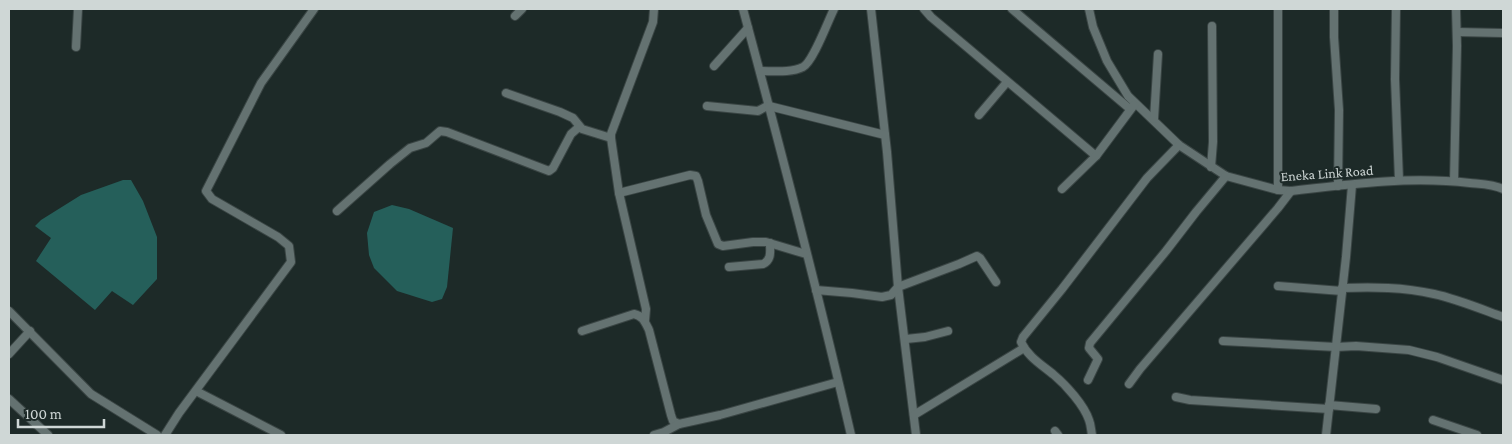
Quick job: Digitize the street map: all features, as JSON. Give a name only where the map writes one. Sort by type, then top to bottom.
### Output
[{"type":"street","points":[[76,48],[78,9]]},
{"type":"street","points":[[165,435],[292,262],[289,246],[278,237],[212,199],[206,191],[261,82],[314,9]]},
{"type":"street","points":[[515,16],[522,9]]},
{"type":"street","points":[[645,321],[646,309],[620,193],[611,134],[653,22],[654,9]]},
{"type":"street","points":[[743,9],[816,290],[851,435]]},
{"type":"street","points":[[760,71],[780,71],[800,68],[806,65],[834,9]]},
{"type":"street","points":[[871,9],[885,135],[898,287],[906,339],[916,435]]},
{"type":"street","points":[[924,9],[1007,82],[1096,156]]},
{"type":"street","points":[[1012,9],[1133,106],[1096,156],[1062,189]]},
{"type":"street","name":"Eneka Link Road","points":[[1089,9],[1093,27],[1107,61],[1133,106],[1154,119],[1179,145],[1226,176],[1278,190],[1291,191],[1400,180],[1454,181],[1502,188]]},
{"type":"street","points":[[1278,9],[1278,190]]},
{"type":"street","points":[[1334,9],[1339,110],[1338,186]]},
{"type":"street","points":[[1396,9],[1395,79],[1400,180]]},
{"type":"street","points":[[1454,181],[1456,9]]},
{"type":"street","points":[[1211,167],[1213,142],[1212,26]]},
{"type":"street","points":[[714,66],[748,28]]},
{"type":"street","points":[[1457,32],[1503,34]]},
{"type":"street","points":[[1154,119],[1158,54]]},
{"type":"street","points":[[979,115],[1007,82]]},
{"type":"street","points":[[506,93],[560,112],[573,118],[579,127],[611,138]]},
{"type":"street","points":[[707,106],[758,111],[769,106],[885,135]]},
{"type":"street","points":[[337,211],[410,148],[426,143],[440,131],[549,171],[553,168],[571,134],[579,127]]},
{"type":"street","points":[[1092,435],[1088,417],[1074,396],[1060,380],[1038,363],[1021,342],[1148,178],[1179,145]]},
{"type":"street","points":[[620,193],[690,175],[696,176],[706,215],[718,244],[723,246],[753,242],[770,243],[806,254]]},
{"type":"street","points":[[1088,380],[1098,359],[1089,348],[1090,343],[1226,176]]},
{"type":"street","points":[[1326,435],[1352,185]]},
{"type":"street","points":[[1129,384],[1291,191]]},
{"type":"street","points":[[729,267],[767,263],[770,258],[770,243]]},
{"type":"street","points":[[816,290],[882,297],[891,295],[898,287],[976,256],[980,258],[996,282]]},
{"type":"street","points":[[1278,286],[1342,290],[1376,287],[1408,289],[1435,294],[1503,317]]},
{"type":"street","points":[[9,311],[91,394],[157,435]]},
{"type":"street","points":[[582,330],[634,314],[640,315],[649,330],[673,421],[679,424]]},
{"type":"street","points":[[9,354],[30,331]]},
{"type":"street","points":[[906,339],[925,337],[948,331]]},
{"type":"street","points":[[1223,341],[1409,350],[1437,357],[1503,380]]},
{"type":"street","points":[[914,415],[1024,348]]},
{"type":"street","points":[[654,435],[679,424],[720,415],[838,382]]},
{"type":"street","points":[[196,391],[281,435]]},
{"type":"street","points":[[1176,397],[1190,400],[1376,409]]},
{"type":"street","points":[[9,399],[48,435]]},
{"type":"street","points":[[1433,420],[1477,435]]},
{"type":"shaded area","points":[[123,180],[131,180],[143,201],[157,237],[157,279],[133,305],[112,291],[95,310],[36,261],[51,238],[35,226],[41,220],[81,195]]},
{"type":"shaded area","points":[[392,205],[409,209],[453,228],[447,287],[442,299],[432,302],[397,291],[374,268],[369,255],[367,233],[374,212]]}]
